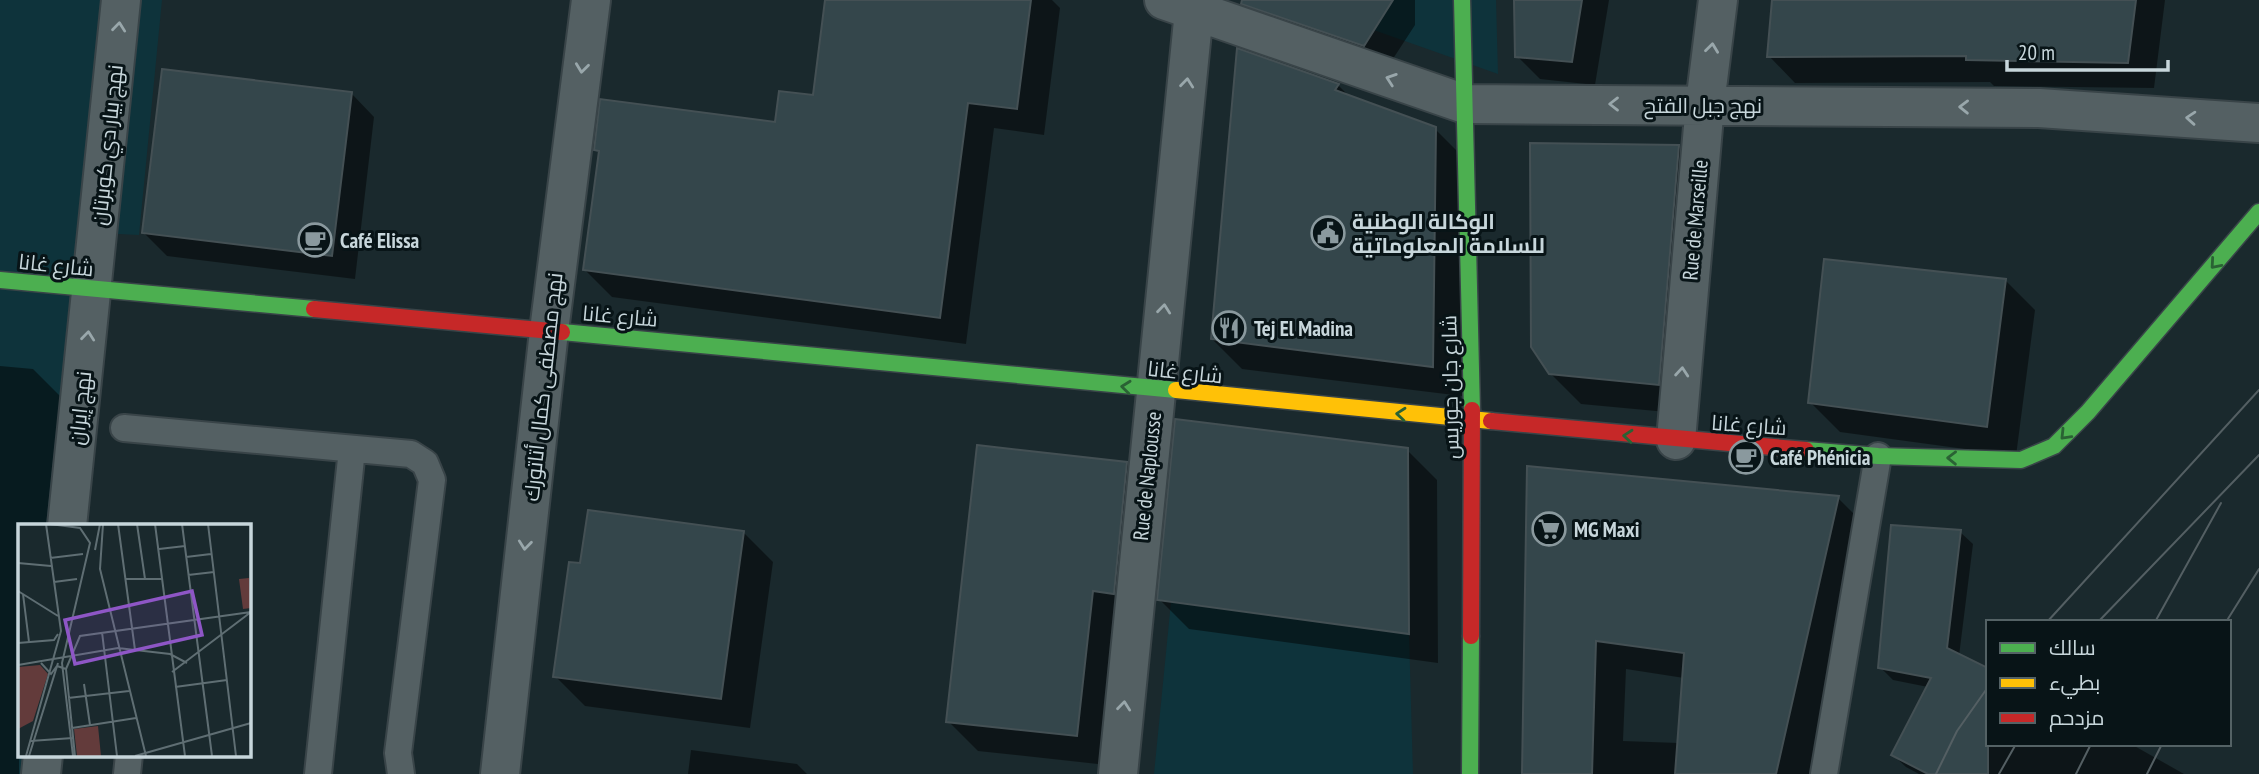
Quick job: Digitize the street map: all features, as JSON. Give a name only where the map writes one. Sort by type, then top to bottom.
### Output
[{"type":"main road","name":"شارع جان جوريس","points":[[1462,0],[1472,421],[1470,774]]},
{"type":"main road","name":"شارع غانا","points":[[0,280],[957,369],[1155,391],[1676,440],[1878,456],[2021,460],[2054,446],[2088,412],[2259,212]]},
{"type":"street","name":"نهج بيار دي كوبرتان","points":[[93,290],[121,0]]},
{"type":"street","name":"نهج مصطفى كمال أتاتورك","points":[[500,774],[548,331],[591,0]]},
{"type":"street","name":"Rue de Marseille","points":[[1676,440],[1705,104],[1718,0]]},
{"type":"street","name":"نهج جبل الفتح","points":[[1179,5],[1465,104],[2039,108],[2259,123]]},
{"type":"street","name":"Rue de Naplousse","points":[[1118,774],[1155,391],[1179,5]]},
{"type":"street","name":"نهج إيران","points":[[67,524],[93,290]]},
{"type":"street","points":[[41,774],[43,756]]},
{"type":"lane","points":[[124,428],[411,454],[419,457],[430,471],[432,480],[398,753],[401,774]]},
{"type":"lane","points":[[318,774],[352,449]]},
{"type":"lane","points":[[1824,774],[1878,456]]},
{"type":"lane","points":[[127,774],[129,756]]},
{"type":"shaded area","points":[[0,0],[162,0],[139,235],[79,232],[49,524],[18,524],[18,756],[26,756],[24,774],[0,774]]},
{"type":"shaded area","points":[[1289,0],[1496,0],[1498,74]]},
{"type":"shaded area","points":[[1171,602],[1409,634],[1413,774],[1154,774]]},
{"type":"building","points":[[825,0],[1031,0],[1017,109],[968,103],[940,318],[583,270],[599,151],[594,150],[600,99],[775,122],[779,91],[813,95]]},
{"type":"building","points":[[1242,0],[1393,0],[1364,46],[1241,4]]},
{"type":"building","points":[[1514,0],[1582,0],[1572,62],[1515,57]]},
{"type":"building","points":[[1772,0],[2136,0],[2128,63],[1966,60],[1966,56],[1767,57]]},
{"type":"building","name":"الوكالة الوطنية للسلامة المعلوماتية","points":[[1237,48],[1339,84],[1335,90],[1436,127],[1433,367],[1211,339]]},
{"type":"building","points":[[162,69],[352,92],[332,256],[142,233]]},
{"type":"building","points":[[1530,143],[1679,145],[1659,385],[1549,374],[1531,347]]},
{"type":"building","points":[[1824,259],[2006,279],[1987,427],[1808,403]]},
{"type":"building","points":[[1175,419],[1408,448],[1409,634],[1157,600]]},
{"type":"building","points":[[977,445],[1127,462],[1114,594],[1093,591],[1077,736],[946,722]]},
{"type":"building","points":[[1527,466],[1839,496],[1776,774],[1675,774],[1684,653],[1596,641],[1592,774],[1522,774]]},
{"type":"building","points":[[588,510],[744,531],[721,699],[553,677],[569,562],[580,563]]},
{"type":"building","points":[[1891,525],[1961,530],[1947,648],[1986,667],[1988,774],[1928,774],[1891,755],[1931,678],[1878,668]]},
{"type":"tram line","points":[[2049,620],[2259,390]]},
{"type":"tram line","points":[[2100,620],[2259,455]]},
{"type":"tram line","points":[[2156,620],[2221,503]]},
{"type":"tram line","points":[[2227,620],[2259,569]]},
{"type":"tram line","points":[[1936,774],[1957,731],[1986,690]]},
{"type":"tram line","points":[[1999,774],[2015,746]]},
{"type":"tram line","points":[[2076,774],[2090,746]]},
{"type":"tram line","points":[[2147,774],[2161,746]]},
{"type":"traffic: fast","points":[[1462,0],[1472,410]]},
{"type":"traffic: fast","points":[[1806,450],[1878,456],[2021,460],[2054,446],[2088,412],[2259,212]]},
{"type":"traffic: fast","points":[[0,280],[314,309]]},
{"type":"traffic: fast","points":[[562,332],[1176,390]]},
{"type":"traffic: fast","points":[[1470,774],[1471,636]]},
{"type":"traffic: slow","points":[[1176,390],[1491,421]]},
{"type":"traffic: jam","points":[[314,309],[562,332]]},
{"type":"traffic: jam","points":[[1471,636],[1472,410]]},
{"type":"traffic: jam","points":[[1491,421],[1806,450]]},
{"type":"place","name":"الوكالة الوطنية للسلامة المعلوماتية","points":[[1328,233]]},
{"type":"place","name":"Café Elissa","points":[[315,240]]},
{"type":"place","name":"Tej El Madina","points":[[1229,328]]},
{"type":"place","name":"Café Phénicia","points":[[1746,457]]},
{"type":"place","name":"MG Maxi","points":[[1549,529]]}]
